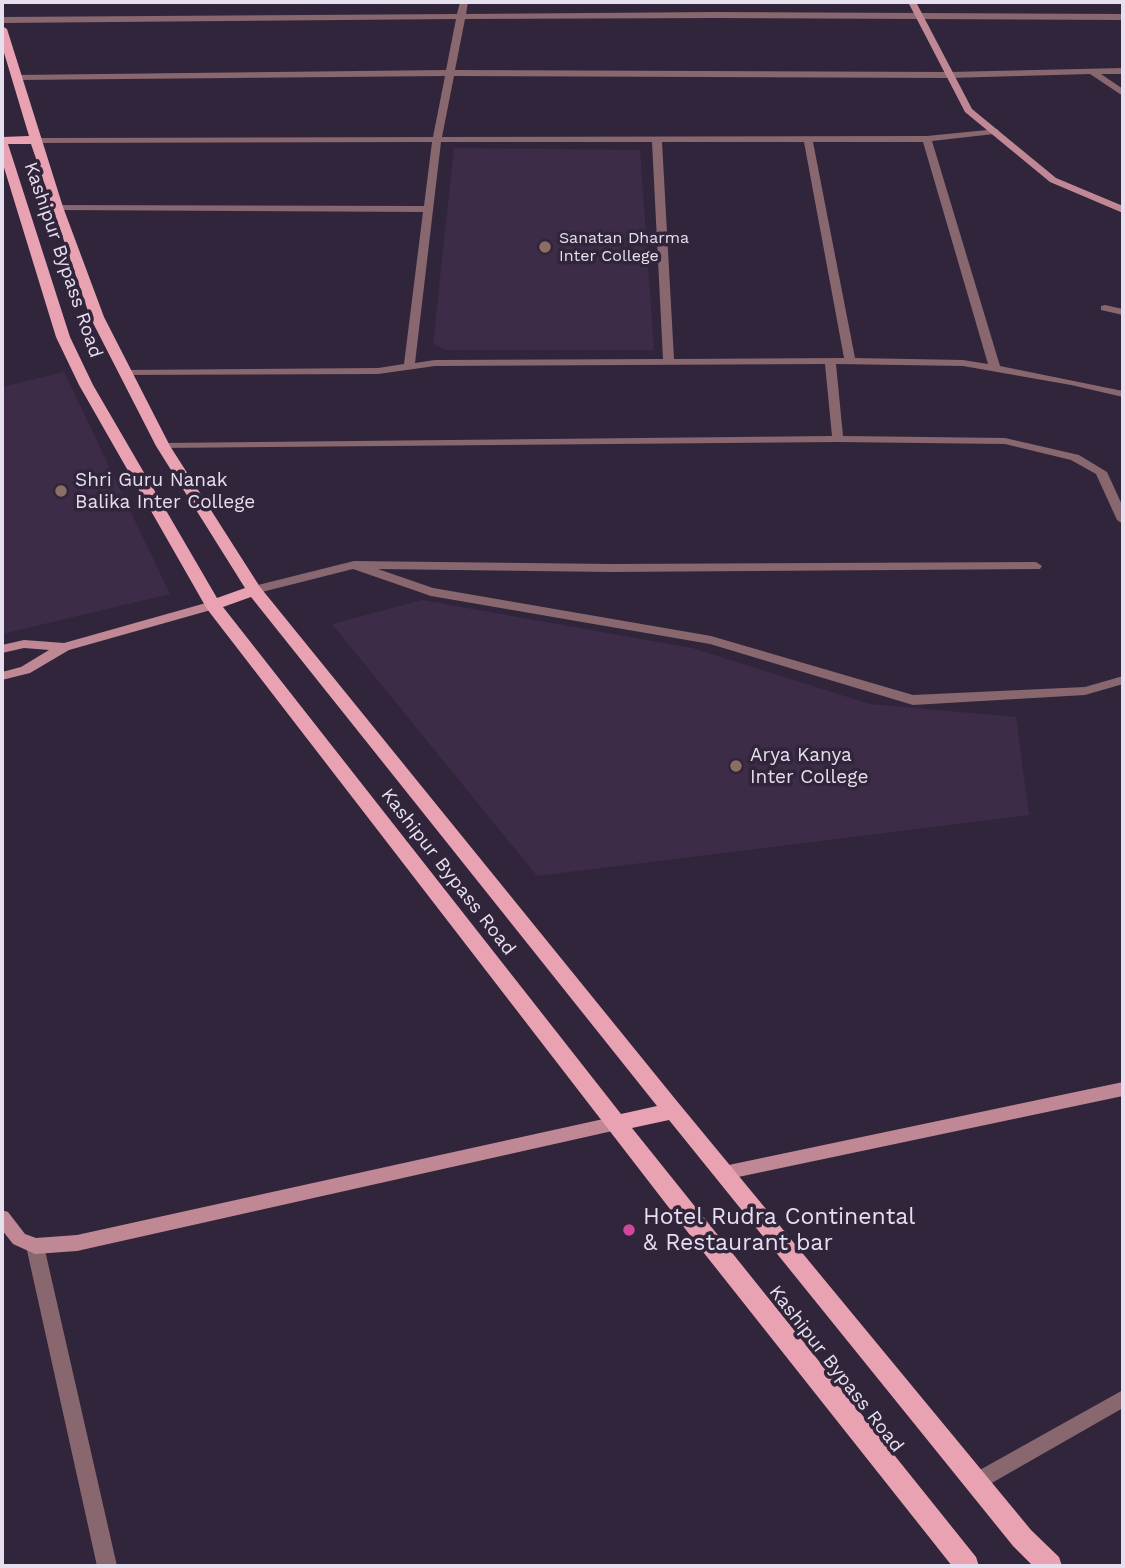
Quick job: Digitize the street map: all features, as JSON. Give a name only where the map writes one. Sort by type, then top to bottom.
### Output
[{"type":"main road","points":[[2,29],[10,77],[37,140],[57,207],[97,317],[163,446],[254,590],[673,1111],[1022,1538],[1050,1566]]},
{"type":"main road","points":[[2,141],[37,140]]},
{"type":"main road","name":"Kashipur Bypass Road","points":[[2,141],[4,163],[69,349],[86,385],[213,604],[617,1123],[967,1566]]},
{"type":"main road","points":[[213,604],[254,590]]},
{"type":"main road","points":[[617,1123],[673,1111]]},
{"type":"street","points":[[409,366],[437,140],[464,2]]},
{"type":"street","points":[[912,2],[968,110],[1053,180],[1123,210]]},
{"type":"street","points":[[2,20],[462,16],[1123,17]]},
{"type":"street","points":[[10,77],[452,73],[949,75],[1123,71]]},
{"type":"street","points":[[1092,72],[1123,93]]},
{"type":"street","points":[[37,140],[927,139],[994,131]]},
{"type":"street","points":[[927,139],[995,368]]},
{"type":"street","points":[[657,140],[669,362]]},
{"type":"street","points":[[807,140],[850,361]]},
{"type":"street","points":[[57,207],[428,209]]},
{"type":"street","points":[[1105,308],[1123,312]]},
{"type":"street","points":[[830,361],[838,439]]},
{"type":"street","points":[[124,373],[378,371],[435,363],[963,363],[1123,394]]},
{"type":"street","points":[[163,446],[838,439],[1005,441],[1075,457],[1101,472],[1123,520]]},
{"type":"street","points":[[254,590],[354,565],[611,568],[1036,566]]},
{"type":"street","points":[[354,565],[431,592],[711,640],[913,700],[1085,691],[1123,680]]},
{"type":"street","points":[[2,676],[25,670],[64,647],[213,604]]},
{"type":"street","points":[[2,649],[24,644],[64,647]]},
{"type":"street","points":[[724,1173],[1123,1089]]},
{"type":"street","points":[[2,1217],[19,1239],[35,1246],[77,1243],[617,1123]]},
{"type":"street","points":[[35,1246],[107,1566]]},
{"type":"street","points":[[976,1482],[1123,1398]]},
{"type":"shaded area","name":"Sanatan Dharma Inter College","points":[[454,148],[640,150],[654,350],[446,350],[433,344]]},
{"type":"shaded area","name":"Shri Guru Nanak Balika Inter College","points":[[64,372],[170,594],[2,634],[2,387]]},
{"type":"shaded area","name":"Arya Kanya Inter College","points":[[422,600],[692,648],[870,704],[1016,717],[1029,815],[537,876],[332,624]]},
{"type":"place","name":"Sanatan Dharma Inter College","points":[[545,247]]},
{"type":"place","name":"Shri Guru Nanak Balika Inter College","points":[[61,491]]},
{"type":"place","name":"Arya Kanya Inter College","points":[[736,766]]},
{"type":"place","name":"Hotel Rudra Continental & Restaurant bar","points":[[629,1230]]}]
